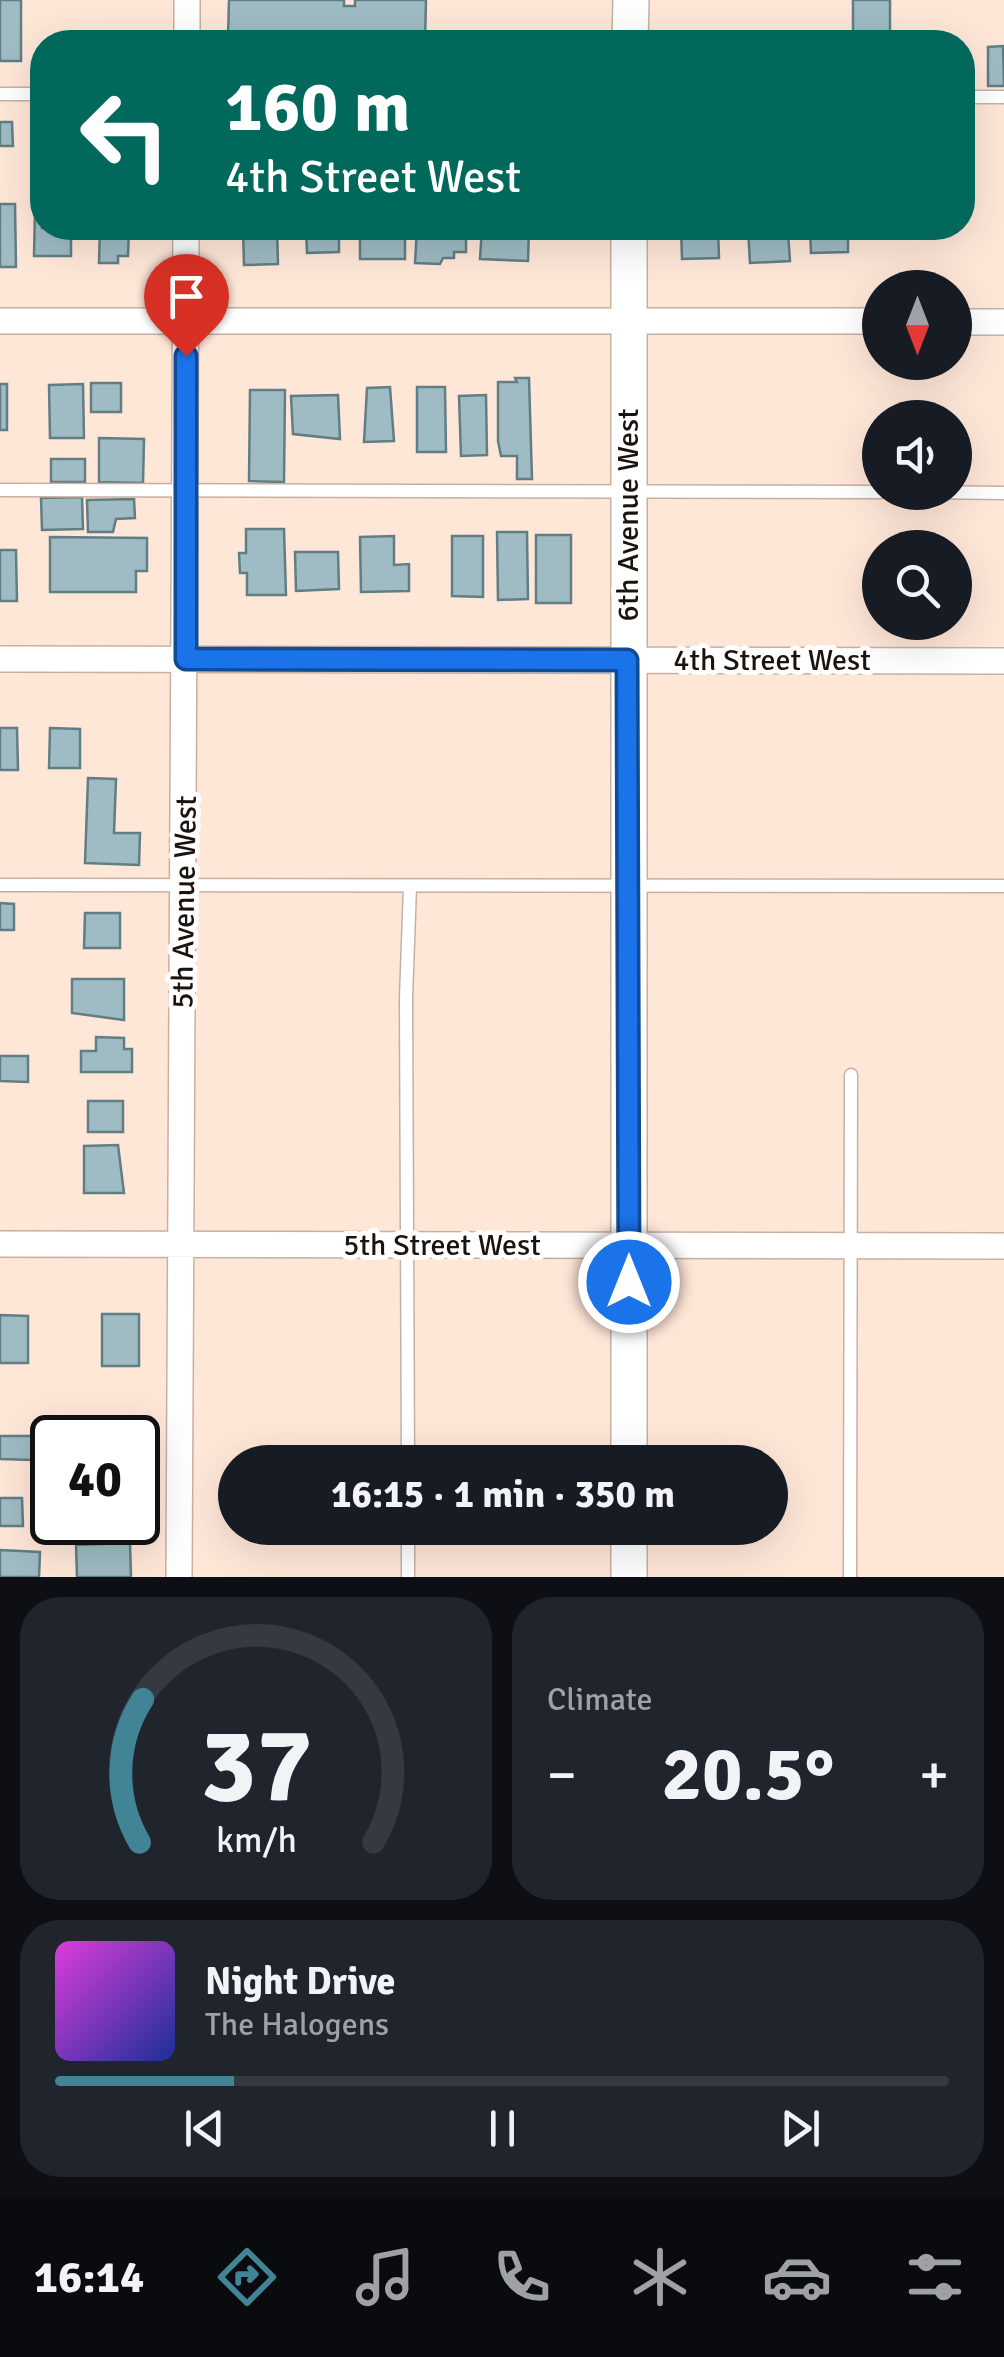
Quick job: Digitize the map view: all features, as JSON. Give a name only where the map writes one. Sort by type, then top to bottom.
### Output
[{"type":"street","points":[[186,0],[186,30]]},
{"type":"street","points":[[630,30],[631,0]]},
{"type":"street","name":"5th Avenue West","points":[[179,1577],[186,240]]},
{"type":"street","name":"6th Avenue West","points":[[629,240],[629,1445]]},
{"type":"street","points":[[0,321],[862,321]]},
{"type":"street","points":[[972,322],[1004,322]]},
{"type":"street","name":"4th Street West","points":[[0,659],[1004,661]]},
{"type":"street","name":"5th Street West","points":[[0,1244],[1004,1246]]},
{"type":"street","points":[[629,1545],[629,1577]]},
{"type":"lane","points":[[0,94],[30,94]]},
{"type":"lane","points":[[975,97],[1004,97]]},
{"type":"lane","points":[[0,490],[862,492]]},
{"type":"lane","points":[[972,493],[1004,493]]},
{"type":"lane","points":[[0,885],[1004,886]]},
{"type":"lane","points":[[408,1445],[410,886]]},
{"type":"lane","points":[[850,1577],[851,1074]]},
{"type":"lane","points":[[408,1545],[408,1577]]},
{"type":"building","points":[[0,0],[21,0],[21,61],[0,61]]},
{"type":"building","points":[[229,0],[344,0],[344,6],[355,6],[355,0],[426,0],[425,30],[228,30]]},
{"type":"building","points":[[853,0],[890,0],[890,30],[853,30]]},
{"type":"building","points":[[1003,46],[1004,86],[988,86],[988,47]]},
{"type":"building","points":[[0,122],[12,122],[13,146],[0,146]]},
{"type":"building","points":[[0,204],[15,204],[16,267],[0,267]]},
{"type":"building","points":[[34,240],[71,240],[71,256],[34,256]]},
{"type":"building","points":[[100,240],[129,240],[128,256],[118,256],[118,263],[99,263]]},
{"type":"building","points":[[243,240],[277,240],[278,264],[244,265]]},
{"type":"building","points":[[306,240],[339,240],[339,252],[307,253]]},
{"type":"building","points":[[360,240],[405,240],[405,259],[360,259]]},
{"type":"building","points":[[416,240],[466,240],[466,252],[454,252],[454,258],[443,258],[440,264],[415,263]]},
{"type":"building","points":[[481,240],[529,240],[528,261],[480,259]]},
{"type":"building","points":[[681,240],[718,240],[719,258],[682,259]]},
{"type":"building","points":[[749,240],[788,240],[790,261],[750,263]]},
{"type":"building","points":[[810,240],[848,240],[848,252],[811,253]]},
{"type":"building","points":[[515,378],[529,378],[532,479],[517,479],[517,456],[501,456],[498,441],[498,382],[517,382]]},
{"type":"building","points":[[91,383],[121,383],[121,412],[91,412]]},
{"type":"building","points":[[0,384],[7,384],[7,430],[0,430]]},
{"type":"building","points":[[83,384],[84,438],[50,438],[49,385]]},
{"type":"building","points":[[390,387],[394,441],[364,442],[367,388]]},
{"type":"building","points":[[417,387],[445,387],[446,452],[417,452]]},
{"type":"building","points":[[250,390],[285,390],[284,482],[249,481]]},
{"type":"building","points":[[338,395],[340,439],[293,434],[291,396]]},
{"type":"building","points":[[486,395],[487,455],[461,456],[459,396]]},
{"type":"building","points":[[99,438],[144,439],[143,483],[99,482]]},
{"type":"building","points":[[51,459],[85,459],[85,482],[51,482]]},
{"type":"building","points":[[82,497],[83,529],[42,530],[41,498]]},
{"type":"building","points":[[134,499],[135,518],[116,519],[113,532],[88,532],[87,500]]},
{"type":"building","points":[[246,529],[284,529],[286,595],[247,595],[247,573],[240,573],[239,553],[246,553]]},
{"type":"building","points":[[497,532],[527,532],[528,599],[498,600]]},
{"type":"building","points":[[536,535],[571,535],[571,603],[536,603]]},
{"type":"building","points":[[394,536],[394,565],[409,564],[409,591],[361,592],[360,537]]},
{"type":"building","points":[[452,536],[483,536],[483,597],[452,596]]},
{"type":"building","points":[[50,537],[147,538],[147,571],[136,571],[136,592],[50,592]]},
{"type":"building","points":[[0,550],[16,550],[17,601],[0,601]]},
{"type":"building","points":[[295,552],[338,552],[339,589],[296,591]]},
{"type":"building","points":[[0,728],[17,728],[18,770],[0,770]]},
{"type":"building","points":[[50,728],[80,729],[80,768],[49,768]]},
{"type":"building","points":[[88,778],[116,779],[114,833],[140,833],[139,865],[85,863]]},
{"type":"building","points":[[0,903],[14,904],[14,930],[0,930]]},
{"type":"building","points":[[85,913],[120,913],[120,948],[84,948]]},
{"type":"building","points":[[72,979],[124,979],[124,1020],[72,1013]]},
{"type":"building","points":[[96,1037],[124,1038],[124,1049],[132,1049],[132,1072],[81,1072],[81,1051],[96,1051]]},
{"type":"building","points":[[0,1056],[28,1056],[28,1082],[0,1081]]},
{"type":"building","points":[[88,1101],[123,1101],[123,1132],[88,1132]]},
{"type":"building","points":[[118,1145],[124,1193],[84,1193],[84,1146]]},
{"type":"building","points":[[102,1314],[139,1314],[139,1366],[102,1366]]},
{"type":"building","points":[[0,1315],[28,1316],[28,1363],[0,1363]]},
{"type":"building","points":[[0,1436],[30,1436],[30,1460],[0,1459]]},
{"type":"building","points":[[0,1498],[22,1498],[23,1526],[0,1526]]},
{"type":"building","points":[[76,1545],[130,1545],[131,1577],[77,1577]]},
{"type":"building","points":[[0,1550],[40,1552],[39,1577],[0,1577]]},
{"type":"route","points":[[186,356],[186,659],[627,660],[629,1282]]}]
